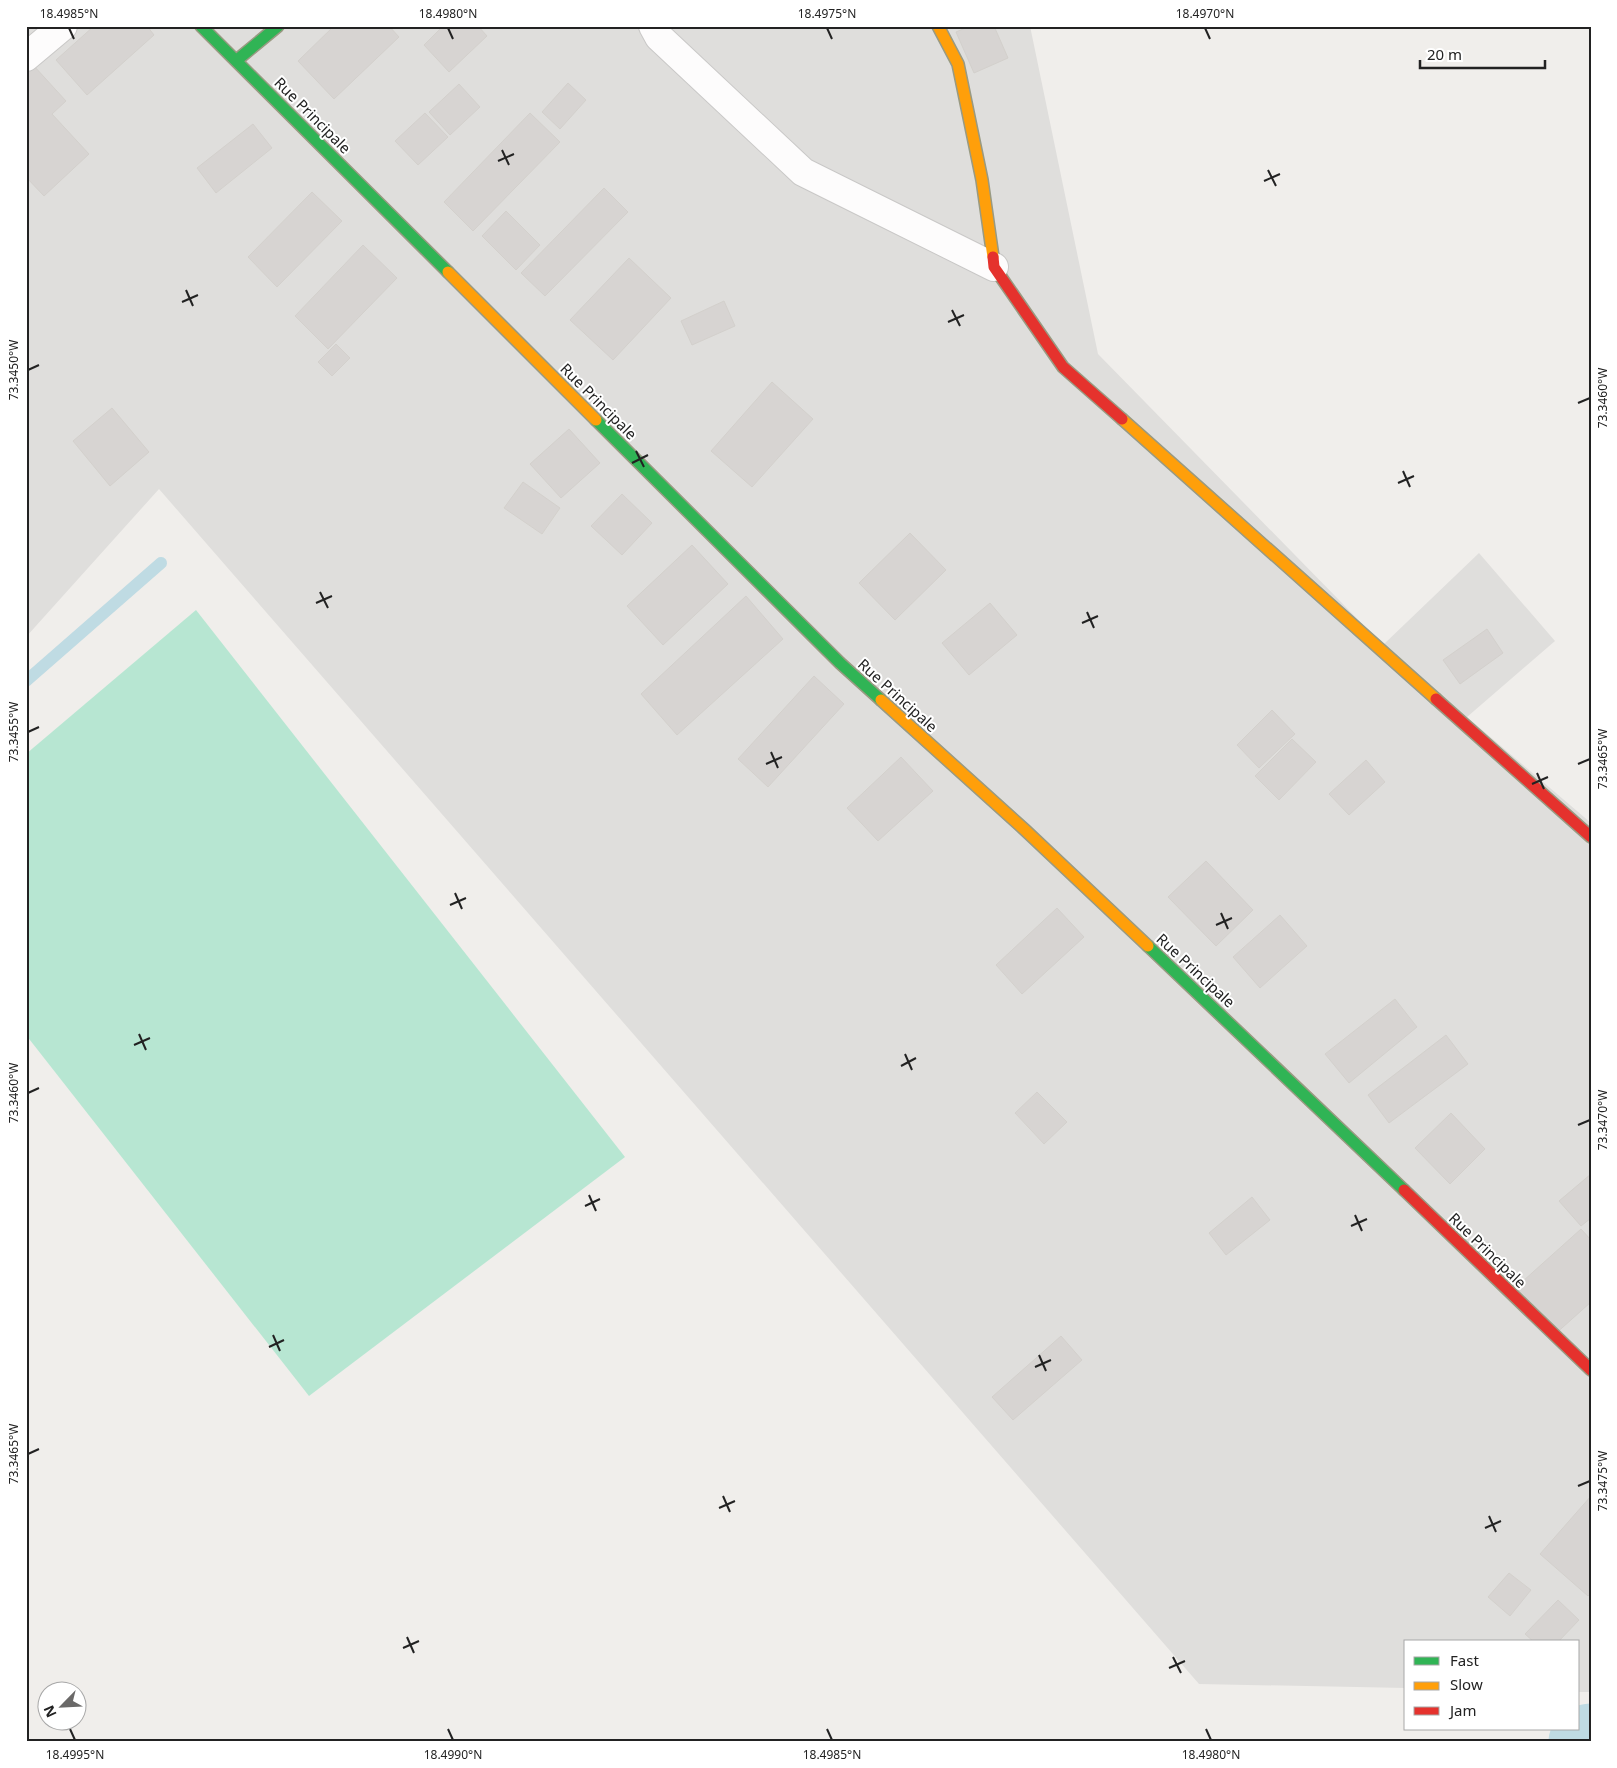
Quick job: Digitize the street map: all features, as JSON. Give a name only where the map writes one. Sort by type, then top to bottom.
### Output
[{"type":"street","points":[[26,56],[63,26]]},
{"type":"street","name":"Rue Principale","points":[[201,26],[840,663],[1017,823],[1192,987],[1591,1370]]},
{"type":"street","points":[[237,60],[278,26]]},
{"type":"street","points":[[653,26],[659,37],[803,172],[994,268]]},
{"type":"street","points":[[938,26],[958,64],[982,180],[994,268],[1063,367],[1591,837]]},
{"type":"shaded area","points":[[26,26],[1030,26],[1098,354],[1383,645],[1479,553],[1555,641],[1467,717],[1591,823],[1591,1692],[1580,1692],[1580,1640],[1404,1640],[1404,1688],[1199,1684],[159,489],[26,637]]},
{"type":"green space","points":[[196,610],[625,1157],[309,1396],[26,1035],[26,754]]},
{"type":"building","points":[[94,26],[147,26],[154,35],[87,95],[56,60]]},
{"type":"building","points":[[334,26],[389,26],[399,37],[334,99],[298,61]]},
{"type":"building","points":[[443,26],[478,26],[487,36],[449,72],[424,45]]},
{"type":"building","points":[[970,26],[994,26],[1008,58],[974,73],[956,32]]},
{"type":"building","points":[[34,66],[66,101],[52,114],[89,154],[44,196],[26,177],[26,74]]},
{"type":"building","points":[[568,83],[586,100],[560,129],[542,112]]},
{"type":"building","points":[[459,84],[480,107],[450,135],[429,112]]},
{"type":"building","points":[[425,113],[448,137],[418,165],[395,141]]},
{"type":"building","points":[[530,113],[560,142],[473,231],[444,202]]},
{"type":"building","points":[[253,124],[272,148],[216,193],[197,168]]},
{"type":"building","points":[[604,188],[628,212],[545,296],[521,273]]},
{"type":"building","points":[[312,192],[342,221],[277,287],[248,257]]},
{"type":"building","points":[[506,211],[540,245],[516,270],[482,236]]},
{"type":"building","points":[[363,245],[397,278],[328,349],[295,316]]},
{"type":"building","points":[[629,258],[671,298],[613,360],[570,320]]},
{"type":"building","points":[[724,301],[735,326],[692,345],[681,321]]},
{"type":"building","points":[[336,344],[350,358],[332,376],[318,362]]},
{"type":"building","points":[[772,382],[813,419],[752,487],[711,451]]},
{"type":"building","points":[[112,408],[149,452],[110,486],[73,441]]},
{"type":"building","points":[[569,429],[600,463],[561,498],[530,464]]},
{"type":"building","points":[[523,482],[560,508],[542,534],[504,508]]},
{"type":"building","points":[[622,494],[652,523],[622,555],[591,526]]},
{"type":"building","points":[[910,533],[946,570],[895,620],[859,583]]},
{"type":"building","points":[[692,545],[728,584],[663,645],[627,606]]},
{"type":"building","points":[[746,596],[783,639],[677,735],[641,694]]},
{"type":"building","points":[[990,603],[1017,635],[969,675],[942,643]]},
{"type":"building","points":[[1487,629],[1503,653],[1460,684],[1443,660]]},
{"type":"building","points":[[814,676],[844,704],[768,787],[738,759]]},
{"type":"building","points":[[1272,710],[1295,734],[1259,768],[1237,745]]},
{"type":"building","points":[[1292,739],[1316,762],[1279,800],[1255,776]]},
{"type":"building","points":[[901,757],[933,791],[878,841],[847,808]]},
{"type":"building","points":[[1366,760],[1385,782],[1349,815],[1329,794]]},
{"type":"building","points":[[1206,861],[1253,910],[1216,946],[1168,897]]},
{"type":"building","points":[[1057,908],[1084,937],[1022,994],[996,965]]},
{"type":"building","points":[[1280,915],[1307,946],[1260,988],[1233,957]]},
{"type":"building","points":[[1395,999],[1417,1027],[1349,1083],[1325,1054]]},
{"type":"building","points":[[1446,1035],[1468,1064],[1389,1123],[1368,1095]]},
{"type":"building","points":[[1037,1092],[1067,1122],[1044,1144],[1015,1113]]},
{"type":"building","points":[[1451,1113],[1485,1149],[1450,1184],[1415,1148]]},
{"type":"building","points":[[1591,1174],[1591,1218],[1581,1226],[1559,1201]]},
{"type":"building","points":[[1252,1197],[1270,1220],[1226,1255],[1209,1233]]},
{"type":"building","points":[[1581,1229],[1591,1240],[1591,1302],[1553,1336],[1513,1290]]},
{"type":"building","points":[[1061,1336],[1082,1360],[1013,1420],[992,1397]]},
{"type":"building","points":[[1591,1496],[1591,1593],[1588,1596],[1540,1554]]},
{"type":"building","points":[[1509,1573],[1531,1590],[1510,1616],[1488,1597]]},
{"type":"building","points":[[1558,1600],[1579,1620],[1560,1640],[1532,1640],[1525,1634]]},
{"type":"waterway","points":[[26,681],[161,563]]},
{"type":"waterway","points":[[1586,1742],[1591,1741]]},
{"type":"traffic: fast","points":[[201,26],[448,272]]},
{"type":"traffic: fast","points":[[237,60],[278,26]]},
{"type":"traffic: fast","points":[[596,420],[840,663],[881,700]]},
{"type":"traffic: fast","points":[[1148,946],[1404,1190]]},
{"type":"traffic: slow","points":[[938,26],[958,64],[982,180],[993,257]]},
{"type":"traffic: slow","points":[[448,272],[596,420]]},
{"type":"traffic: slow","points":[[1122,419],[1436,699]]},
{"type":"traffic: slow","points":[[881,700],[1025,830],[1148,946]]},
{"type":"traffic: jam","points":[[993,257],[994,267],[1063,367],[1122,419]]},
{"type":"traffic: jam","points":[[1436,699],[1591,837]]},
{"type":"traffic: jam","points":[[1404,1190],[1591,1370]]}]
